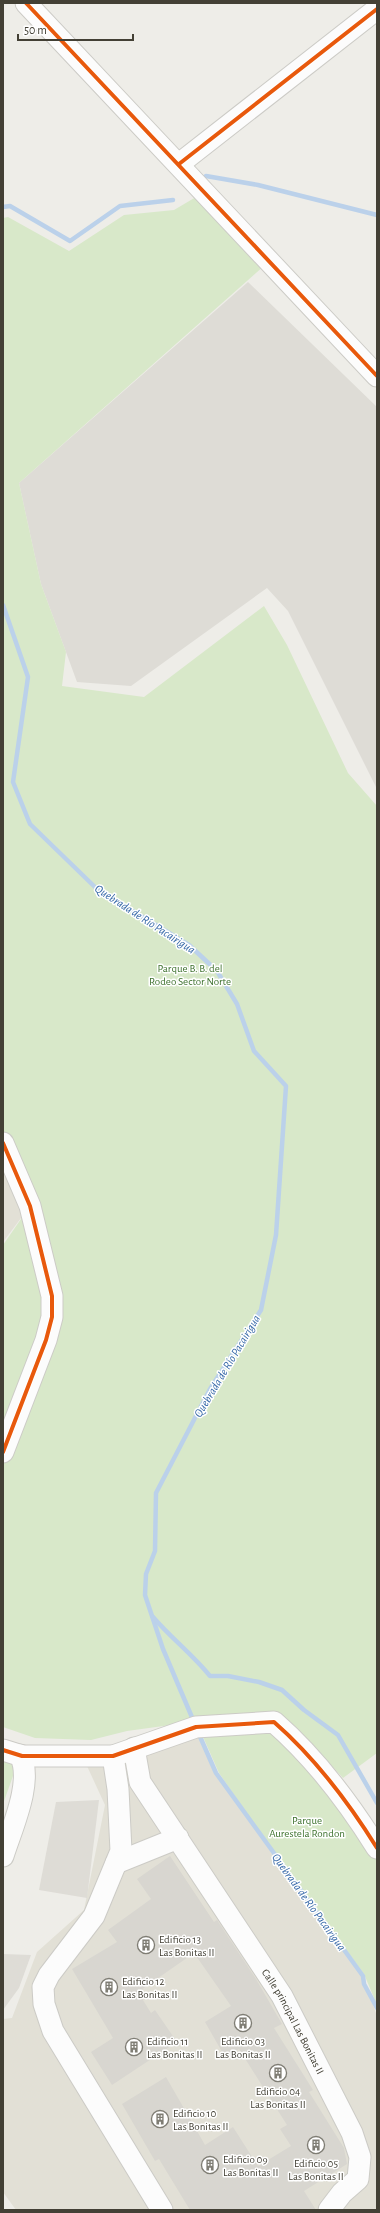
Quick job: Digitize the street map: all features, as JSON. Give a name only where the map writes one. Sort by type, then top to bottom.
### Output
[{"type":"street","points":[[26,3],[377,376]]},
{"type":"street","points":[[179,164],[377,9]]},
{"type":"street","points":[[3,1143],[30,1206],[52,1296],[52,1317],[46,1340],[3,1452]]},
{"type":"street","points":[[11,1752],[113,1756],[196,1727],[274,1722],[291,1737],[355,1813],[377,1848]]},
{"type":"street","name":"Calle principal Las Bonitas II","points":[[134,1748],[140,1782],[282,1996],[352,2133],[360,2157],[358,2179],[329,2210]]},
{"type":"street","points":[[3,1856],[23,1786],[23,1762],[11,1752]]},
{"type":"street","points":[[113,1756],[118,1789],[121,1851],[94,1916],[49,1975],[43,1987],[44,2004],[53,2031],[162,2210]]},
{"type":"street","points":[[116,1863],[178,1838]]},
{"type":"shaded area","points":[[248,282],[377,407],[377,789],[288,611],[267,588],[131,686],[77,682],[41,584],[19,483]]},
{"type":"shaded area","points":[[3,1145],[30,1206],[3,1242]]},
{"type":"shaded area","points":[[200,1736],[215,1770],[223,1783],[363,1976],[377,2016],[377,2210],[16,2210],[3,2192],[3,2019],[12,2018],[37,1952],[84,1910],[105,1805],[87,1766]]},
{"type":"shaded area","points":[[99,1800],[87,1898],[39,1890],[56,1802]]},
{"type":"shaded area","points":[[3,1954],[31,1955],[19,1988],[3,2010]]},
{"type":"green space","name":"Parque B. B. del Rodeo Sector Norte","points":[[196,197],[265,265],[19,483],[41,584],[66,652],[62,686],[144,697],[264,606],[287,645],[348,773],[377,806],[377,1753],[343,1778],[294,1725],[277,1714],[200,1721],[127,1731],[91,1740],[35,1738],[3,1727],[3,1245],[30,1206],[3,1143],[3,218],[8,217],[69,251],[124,215],[174,210]]},
{"type":"green space","name":"Parque Aurestela Rondon","points":[[273,1725],[377,1852],[377,2005],[364,1974],[273,1851],[219,1773],[200,1730]]},
{"type":"green space","points":[[3,1755],[18,1762],[3,1804]]},
{"type":"building","points":[[170,1856],[214,1922],[217,1920],[256,1979],[282,2024],[274,2028],[313,2090],[309,2092],[344,2148],[347,2164],[304,2191],[316,2210],[190,2210],[159,2159],[155,2161],[122,2104],[166,2077],[205,2145],[233,2127],[258,2166],[291,2146],[280,2129],[287,2125],[239,2049],[225,2057],[205,2022],[231,2006],[194,1953],[138,1992],[151,2013],[155,2010],[177,2042],[112,2085],[91,2052],[113,2038],[72,1969],[117,1942],[108,1930],[151,1899],[137,1879]]},
{"type":"waterway","points":[[206,176],[258,185],[377,215]]},
{"type":"waterway","points":[[3,207],[10,206],[70,241],[120,206],[173,200]]},
{"type":"waterway","name":"Quebrada de Río Pacairigua","points":[[3,605],[28,677],[13,782],[30,824],[98,890],[189,945],[217,971],[237,1004],[254,1051],[286,1086],[276,1235],[261,1310],[210,1389],[156,1493],[155,1551],[146,1574],[145,1595],[163,1649],[194,1722]]},
{"type":"waterway","points":[[153,1617],[210,1676],[228,1676],[259,1682],[282,1690],[304,1710],[338,1735],[377,1803]]},
{"type":"waterway","name":"Quebrada de Río Pacairigua","points":[[198,1732],[216,1773],[363,1976],[364,1984],[377,2008]]},
{"type":"cycle path","points":[[26,3],[377,376]]},
{"type":"cycle path","points":[[179,164],[377,9]]},
{"type":"cycle path","points":[[3,1143],[30,1206],[52,1296],[52,1317],[46,1340],[3,1452]]},
{"type":"cycle path","points":[[3,1750],[22,1756],[113,1756],[196,1727],[274,1722],[317,1765],[355,1814],[377,1848]]},
{"type":"place","name":"Edificio 13 Las Bonitas II","points":[[146,1945]]},
{"type":"place","name":"Edificio 12 Las Bonitas II","points":[[109,1987]]},
{"type":"place","name":"Edificio 03 Las Bonitas II","points":[[243,2023]]},
{"type":"place","name":"Edificio 11 Las Bonitas II","points":[[134,2047]]},
{"type":"place","name":"Edificio 04 Las Bonitas II","points":[[278,2073]]},
{"type":"place","name":"Edificio 10 Las Bonitas II","points":[[160,2119]]},
{"type":"place","name":"Edificio 05 Las Bonitas II","points":[[316,2145]]},
{"type":"place","name":"Edificio 09 Las Bonitas II","points":[[210,2165]]}]
